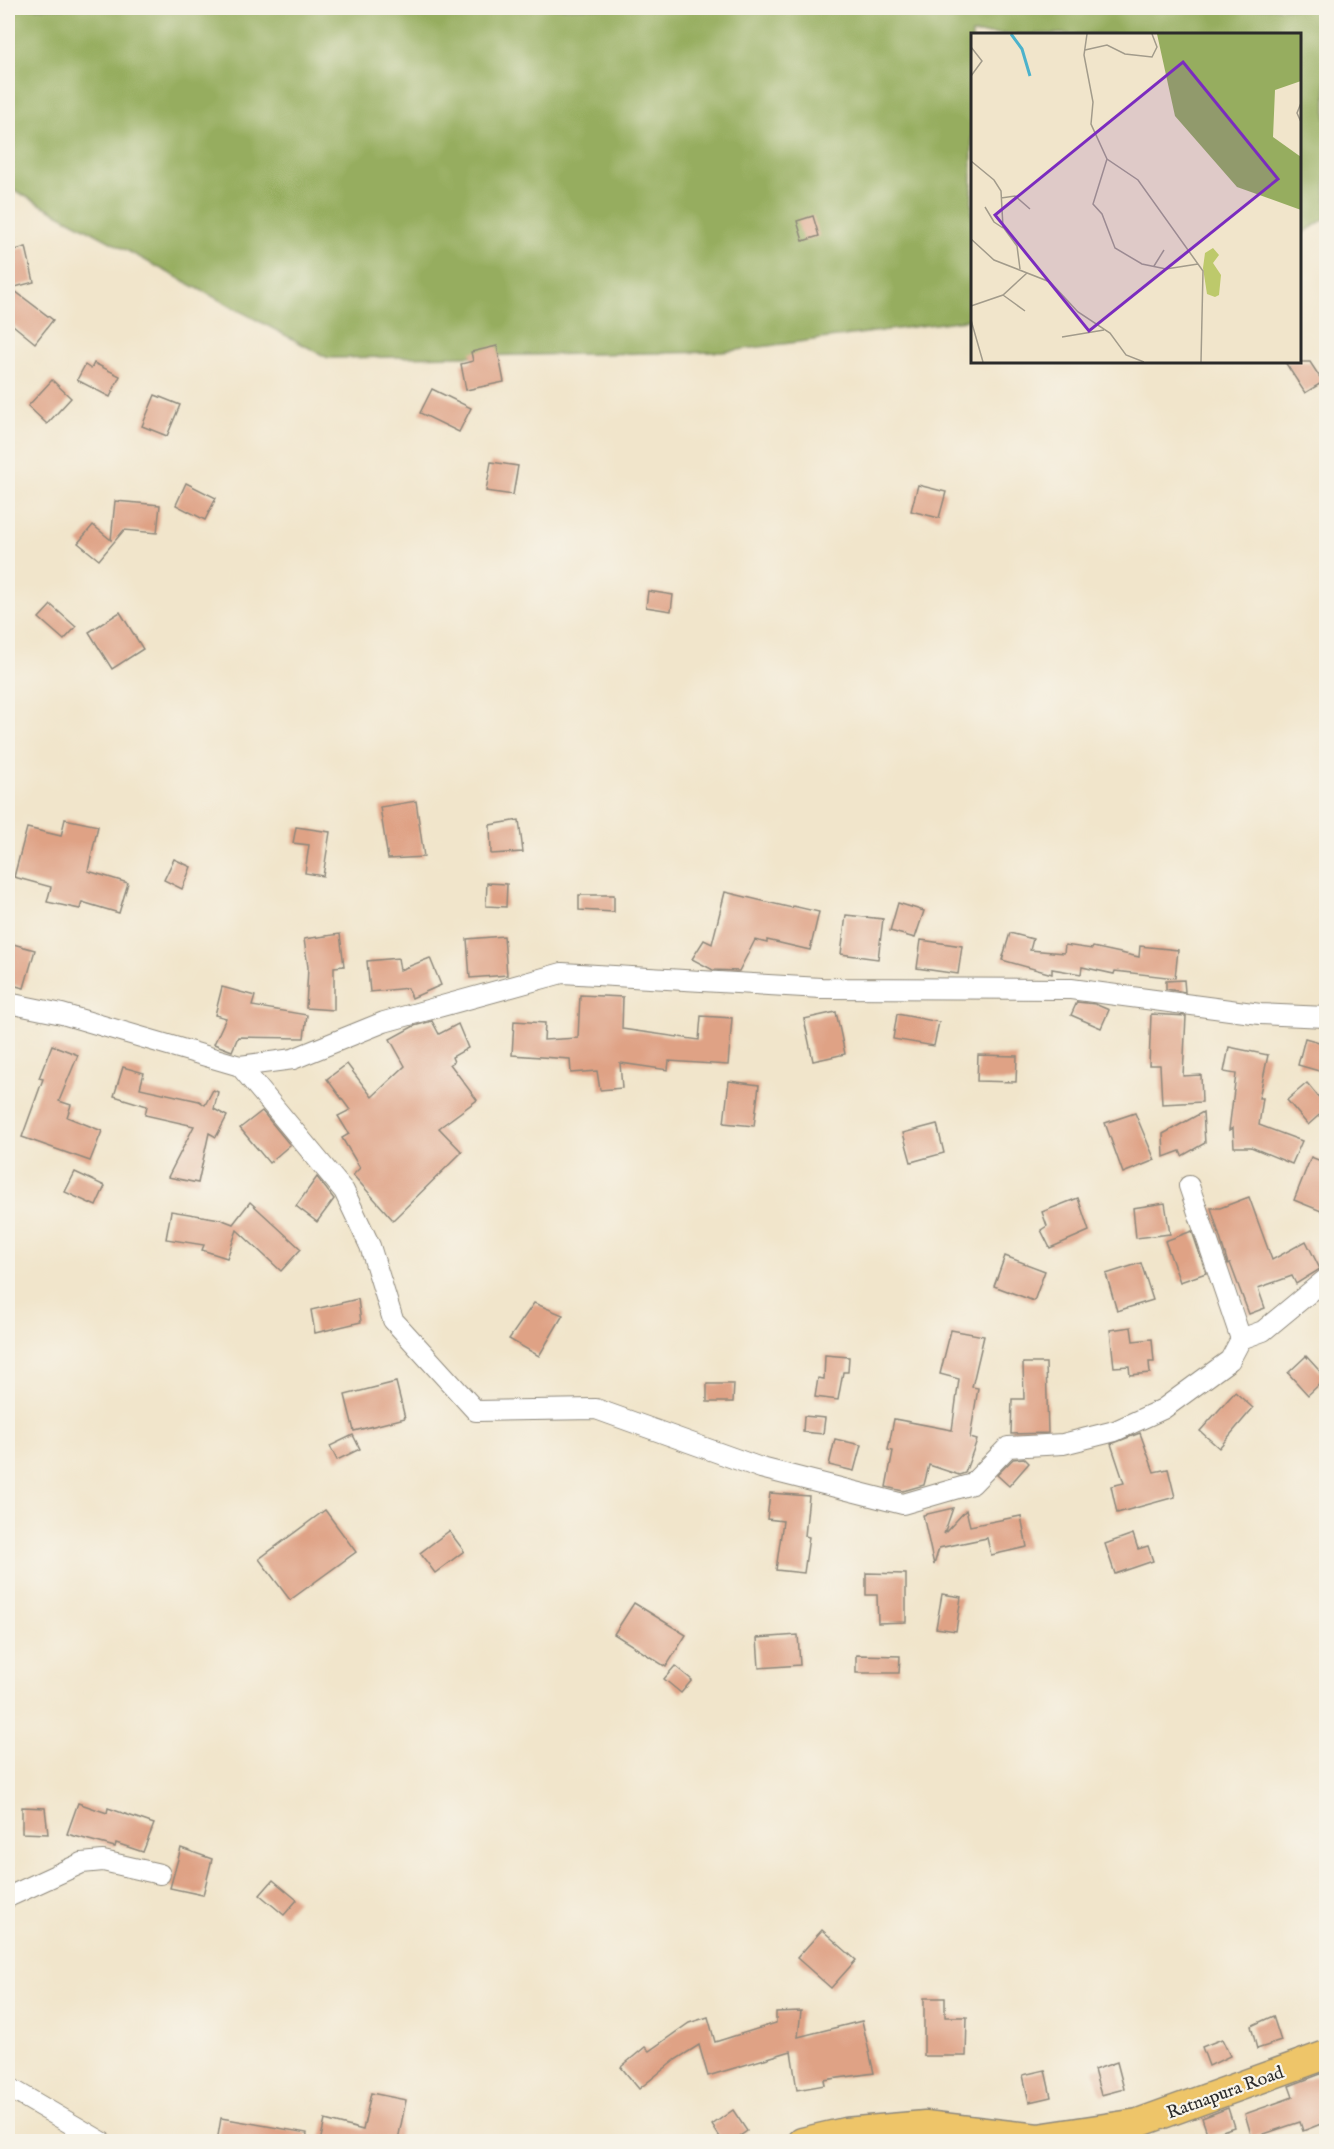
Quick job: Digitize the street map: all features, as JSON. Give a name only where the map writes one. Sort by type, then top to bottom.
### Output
[{"type":"highway","name":"Ratnapura Road","points":[[802,2142],[845,2132],[925,2125],[1038,2138],[1138,2123],[1326,2055]]},
{"type":"street","points":[[8,1003],[62,1014],[240,1066],[293,1059],[384,1022],[562,973],[820,988],[1071,988],[1260,1014],[1326,1017]]},
{"type":"street","points":[[240,1066],[344,1191],[370,1246],[393,1320],[477,1411],[596,1409],[761,1468],[903,1504],[972,1485],[1008,1447],[1063,1444],[1115,1431],[1163,1409],[1230,1359],[1241,1339],[1263,1331],[1326,1279]]},
{"type":"street","points":[[1189,1186],[1241,1339]]},
{"type":"street","points":[[8,1897],[82,1863],[103,1861],[160,1874]]},
{"type":"street","points":[[8,2087],[102,2142]]},
{"type":"green space","points":[[8,8],[1326,8],[1326,218],[1301,234],[1301,33],[971,33],[971,319],[722,352],[328,358],[8,187]]},
{"type":"building","points":[[813,216],[819,236],[803,241],[797,221]]},
{"type":"building","points":[[26,247],[34,282],[11,288],[53,320],[35,343],[8,321],[8,252]]},
{"type":"building","points":[[497,346],[504,382],[466,390],[461,364],[473,361],[471,352]]},
{"type":"building","points":[[1310,362],[1323,382],[1305,393],[1286,363]]},
{"type":"building","points":[[94,363],[120,376],[110,397],[77,380],[85,365],[91,369]]},
{"type":"building","points":[[52,380],[71,398],[47,424],[28,406]]},
{"type":"building","points":[[432,389],[471,408],[459,432],[420,413]]},
{"type":"building","points":[[155,395],[180,405],[167,436],[142,426]]},
{"type":"building","points":[[491,462],[518,466],[513,495],[486,491]]},
{"type":"building","points":[[186,483],[216,498],[205,520],[176,505]]},
{"type":"building","points":[[918,485],[946,492],[939,518],[911,511]]},
{"type":"building","points":[[115,501],[160,505],[157,533],[124,530],[99,560],[78,543],[93,525],[111,540]]},
{"type":"building","points":[[648,591],[673,595],[671,611],[646,607]]},
{"type":"building","points":[[51,605],[76,627],[64,640],[39,618]]},
{"type":"building","points":[[120,612],[143,649],[112,669],[89,632]]},
{"type":"building","points":[[416,801],[424,857],[388,859],[380,807]]},
{"type":"building","points":[[65,819],[98,826],[88,871],[128,883],[119,913],[82,902],[80,909],[47,902],[51,887],[14,877],[27,828],[61,836]]},
{"type":"building","points":[[519,820],[523,852],[491,854],[490,825]]},
{"type":"building","points":[[296,827],[330,832],[323,876],[305,873],[309,845],[293,843]]},
{"type":"building","points":[[174,859],[191,867],[182,889],[164,880]]},
{"type":"building","points":[[487,883],[507,884],[506,907],[486,906]]},
{"type":"building","points":[[725,892],[819,912],[810,950],[767,940],[767,943],[755,940],[739,971],[713,970],[692,959],[704,940],[712,944]]},
{"type":"building","points":[[579,895],[614,895],[614,912],[579,910]]},
{"type":"building","points":[[898,903],[924,911],[915,938],[890,931]]},
{"type":"building","points":[[846,915],[883,919],[878,959],[841,954]]},
{"type":"building","points":[[1010,933],[1033,939],[1030,950],[1064,953],[1065,945],[1092,949],[1093,947],[1139,957],[1140,946],[1178,950],[1175,978],[1115,971],[1114,974],[1082,967],[1081,974],[1052,969],[1052,974],[1002,960]]},
{"type":"building","points":[[340,934],[344,966],[334,967],[334,1010],[306,1008],[308,967],[304,939]]},
{"type":"building","points":[[504,936],[507,975],[470,978],[467,939]]},
{"type":"building","points":[[921,940],[962,946],[958,974],[917,968]]},
{"type":"building","points":[[13,944],[35,950],[24,988],[8,984],[8,965]]},
{"type":"building","points":[[398,958],[400,970],[430,958],[441,985],[412,998],[408,988],[370,992],[367,961]]},
{"type":"building","points":[[1184,980],[1185,992],[1166,989],[1166,981]]},
{"type":"building","points":[[222,987],[255,996],[252,1006],[307,1015],[304,1038],[238,1037],[232,1051],[214,1044],[226,1018],[215,1015]]},
{"type":"building","points":[[580,995],[623,997],[622,1029],[699,1040],[701,1016],[732,1018],[728,1065],[669,1061],[668,1070],[620,1063],[622,1088],[600,1090],[597,1071],[571,1073],[570,1059],[512,1055],[514,1021],[545,1023],[544,1040],[578,1038]]},
{"type":"building","points":[[1077,1002],[1095,1004],[1109,1010],[1101,1028],[1071,1015]]},
{"type":"building","points":[[836,1012],[845,1054],[813,1061],[804,1019]]},
{"type":"building","points":[[897,1014],[939,1022],[934,1046],[893,1039]]},
{"type":"building","points":[[1151,1014],[1186,1016],[1183,1076],[1201,1075],[1202,1102],[1162,1104],[1160,1065],[1149,1065]]},
{"type":"building","points":[[432,1021],[439,1034],[458,1024],[468,1048],[452,1057],[454,1062],[450,1064],[477,1100],[439,1128],[462,1152],[393,1220],[353,1175],[360,1168],[342,1138],[349,1134],[338,1116],[350,1110],[327,1079],[347,1064],[372,1097],[405,1066],[390,1039],[414,1026]]},
{"type":"building","points":[[1305,1038],[1326,1044],[1326,1073],[1298,1065]]},
{"type":"building","points":[[52,1045],[78,1055],[59,1101],[71,1105],[67,1117],[102,1131],[90,1161],[22,1137],[43,1079],[39,1078]]},
{"type":"building","points":[[1229,1047],[1268,1055],[1259,1098],[1263,1098],[1259,1125],[1302,1141],[1292,1164],[1251,1147],[1234,1147],[1233,1128],[1229,1130],[1236,1074],[1224,1072]]},
{"type":"building","points":[[978,1055],[1017,1056],[1016,1082],[977,1081]]},
{"type":"building","points":[[123,1067],[144,1073],[140,1088],[199,1101],[205,1105],[213,1090],[218,1092],[214,1109],[227,1116],[216,1137],[209,1133],[198,1183],[168,1177],[194,1126],[145,1115],[147,1106],[114,1096]]},
{"type":"building","points":[[729,1081],[759,1085],[754,1126],[724,1123]]},
{"type":"building","points":[[1307,1083],[1326,1106],[1326,1109],[1308,1125],[1287,1100]]},
{"type":"building","points":[[262,1111],[290,1145],[269,1163],[240,1128]]},
{"type":"building","points":[[1203,1112],[1205,1143],[1182,1156],[1180,1151],[1164,1157],[1163,1134]]},
{"type":"building","points":[[1135,1113],[1155,1160],[1123,1173],[1105,1123]]},
{"type":"building","points":[[937,1124],[944,1153],[911,1162],[903,1133]]},
{"type":"building","points":[[1311,1157],[1326,1163],[1326,1213],[1294,1200]]},
{"type":"building","points":[[75,1172],[105,1186],[96,1206],[65,1192]]},
{"type":"building","points":[[317,1177],[334,1199],[317,1222],[296,1206]]},
{"type":"building","points":[[1249,1197],[1272,1260],[1306,1241],[1320,1269],[1296,1284],[1292,1276],[1258,1288],[1265,1308],[1249,1314],[1230,1263],[1228,1264],[1211,1208],[1220,1208]]},
{"type":"building","points":[[1078,1198],[1089,1231],[1050,1248],[1041,1230],[1047,1226],[1042,1212]]},
{"type":"building","points":[[250,1202],[301,1249],[281,1271],[237,1230],[227,1258],[202,1250],[204,1245],[166,1239],[171,1211],[220,1219],[233,1224]]},
{"type":"building","points":[[1165,1203],[1170,1234],[1136,1238],[1133,1208]]},
{"type":"building","points":[[1192,1231],[1206,1273],[1180,1282],[1165,1241]]},
{"type":"building","points":[[1005,1256],[1045,1271],[1034,1301],[994,1286]]},
{"type":"building","points":[[1141,1263],[1153,1300],[1117,1311],[1106,1274]]},
{"type":"building","points":[[358,1299],[361,1322],[315,1333],[311,1310]]},
{"type":"building","points":[[534,1303],[563,1315],[539,1356],[509,1339]]},
{"type":"building","points":[[1131,1327],[1133,1341],[1152,1339],[1154,1362],[1149,1362],[1150,1373],[1130,1375],[1129,1366],[1114,1367],[1110,1330]]},
{"type":"building","points":[[951,1330],[984,1336],[972,1387],[978,1388],[970,1438],[977,1440],[965,1473],[959,1475],[929,1465],[924,1485],[903,1491],[886,1487],[893,1451],[888,1450],[894,1419],[952,1430],[959,1379],[940,1374]]},
{"type":"building","points":[[825,1355],[849,1357],[848,1372],[843,1372],[838,1400],[815,1397],[818,1378],[824,1379]]},
{"type":"building","points":[[1306,1356],[1326,1378],[1308,1395],[1288,1373]]},
{"type":"building","points":[[1023,1363],[1046,1363],[1048,1433],[1011,1434],[1012,1399],[1024,1399]]},
{"type":"building","points":[[396,1382],[405,1418],[354,1431],[345,1395]]},
{"type":"building","points":[[707,1384],[734,1384],[733,1402],[707,1402]]},
{"type":"building","points":[[1235,1392],[1253,1408],[1219,1448],[1200,1431]]},
{"type":"building","points":[[804,1416],[825,1418],[823,1434],[803,1432]]},
{"type":"building","points":[[1140,1433],[1154,1472],[1168,1469],[1175,1497],[1117,1513],[1111,1486],[1124,1483],[1111,1444]]},
{"type":"building","points":[[353,1435],[360,1449],[337,1460],[330,1446]]},
{"type":"building","points":[[835,1439],[861,1445],[854,1471],[829,1465]]},
{"type":"building","points":[[1024,1458],[1029,1463],[1009,1486],[997,1475],[1013,1459]]},
{"type":"building","points":[[770,1493],[809,1496],[805,1536],[809,1537],[804,1573],[776,1570],[783,1521],[767,1519]]},
{"type":"building","points":[[953,1508],[944,1534],[966,1510],[970,1526],[1021,1516],[1027,1547],[991,1555],[987,1538],[939,1548],[934,1565],[923,1515]]},
{"type":"building","points":[[325,1510],[356,1552],[290,1600],[259,1559]]},
{"type":"building","points":[[449,1531],[464,1551],[435,1573],[420,1553]]},
{"type":"building","points":[[1133,1534],[1138,1549],[1148,1546],[1153,1561],[1115,1574],[1105,1544]]},
{"type":"building","points":[[866,1573],[906,1574],[906,1622],[878,1623],[877,1595],[866,1595]]},
{"type":"building","points":[[942,1594],[961,1597],[956,1631],[936,1628]]},
{"type":"building","points":[[634,1603],[686,1635],[666,1667],[614,1634]]},
{"type":"building","points":[[798,1635],[800,1665],[759,1668],[757,1638]]},
{"type":"building","points":[[856,1655],[900,1656],[899,1673],[856,1673]]},
{"type":"building","points":[[675,1666],[692,1680],[681,1693],[664,1679]]},
{"type":"building","points":[[78,1803],[107,1813],[108,1808],[154,1824],[143,1852],[116,1843],[115,1847],[67,1834]]},
{"type":"building","points":[[22,1807],[45,1808],[48,1834],[22,1833]]},
{"type":"building","points":[[181,1848],[212,1859],[203,1895],[170,1888]]},
{"type":"building","points":[[273,1880],[297,1900],[284,1915],[260,1895]]},
{"type":"building","points":[[822,1930],[856,1960],[831,1988],[797,1958]]},
{"type":"building","points":[[924,1998],[945,1998],[945,2017],[967,2017],[966,2056],[924,2056]]},
{"type":"building","points":[[801,2011],[798,2037],[862,2021],[874,2073],[824,2080],[825,2085],[797,2090],[791,2051],[708,2076],[699,2045],[675,2060],[639,2089],[621,2067],[645,2047],[649,2051],[689,2023],[708,2017],[715,2042],[776,2023],[776,2012]]},
{"type":"building","points":[[1273,2016],[1281,2041],[1257,2049],[1251,2026]]},
{"type":"building","points":[[1222,2039],[1230,2056],[1209,2066],[1202,2047]]},
{"type":"building","points":[[1117,2062],[1124,2089],[1101,2095],[1094,2070]]},
{"type":"building","points":[[1045,2070],[1051,2097],[1029,2102],[1023,2075]]},
{"type":"building","points":[[1326,2072],[1326,2122],[1303,2131],[1300,2122],[1252,2138],[1245,2114],[1293,2097],[1289,2086]]},
{"type":"building","points":[[371,2093],[406,2100],[398,2140],[385,2138],[385,2142],[320,2142],[325,2120],[363,2130]]},
{"type":"building","points":[[1228,2108],[1234,2127],[1208,2136],[1202,2118]]},
{"type":"building","points":[[733,2110],[747,2131],[731,2142],[723,2142],[712,2125]]},
{"type":"building","points":[[221,2118],[307,2133],[306,2142],[217,2142]]}]
